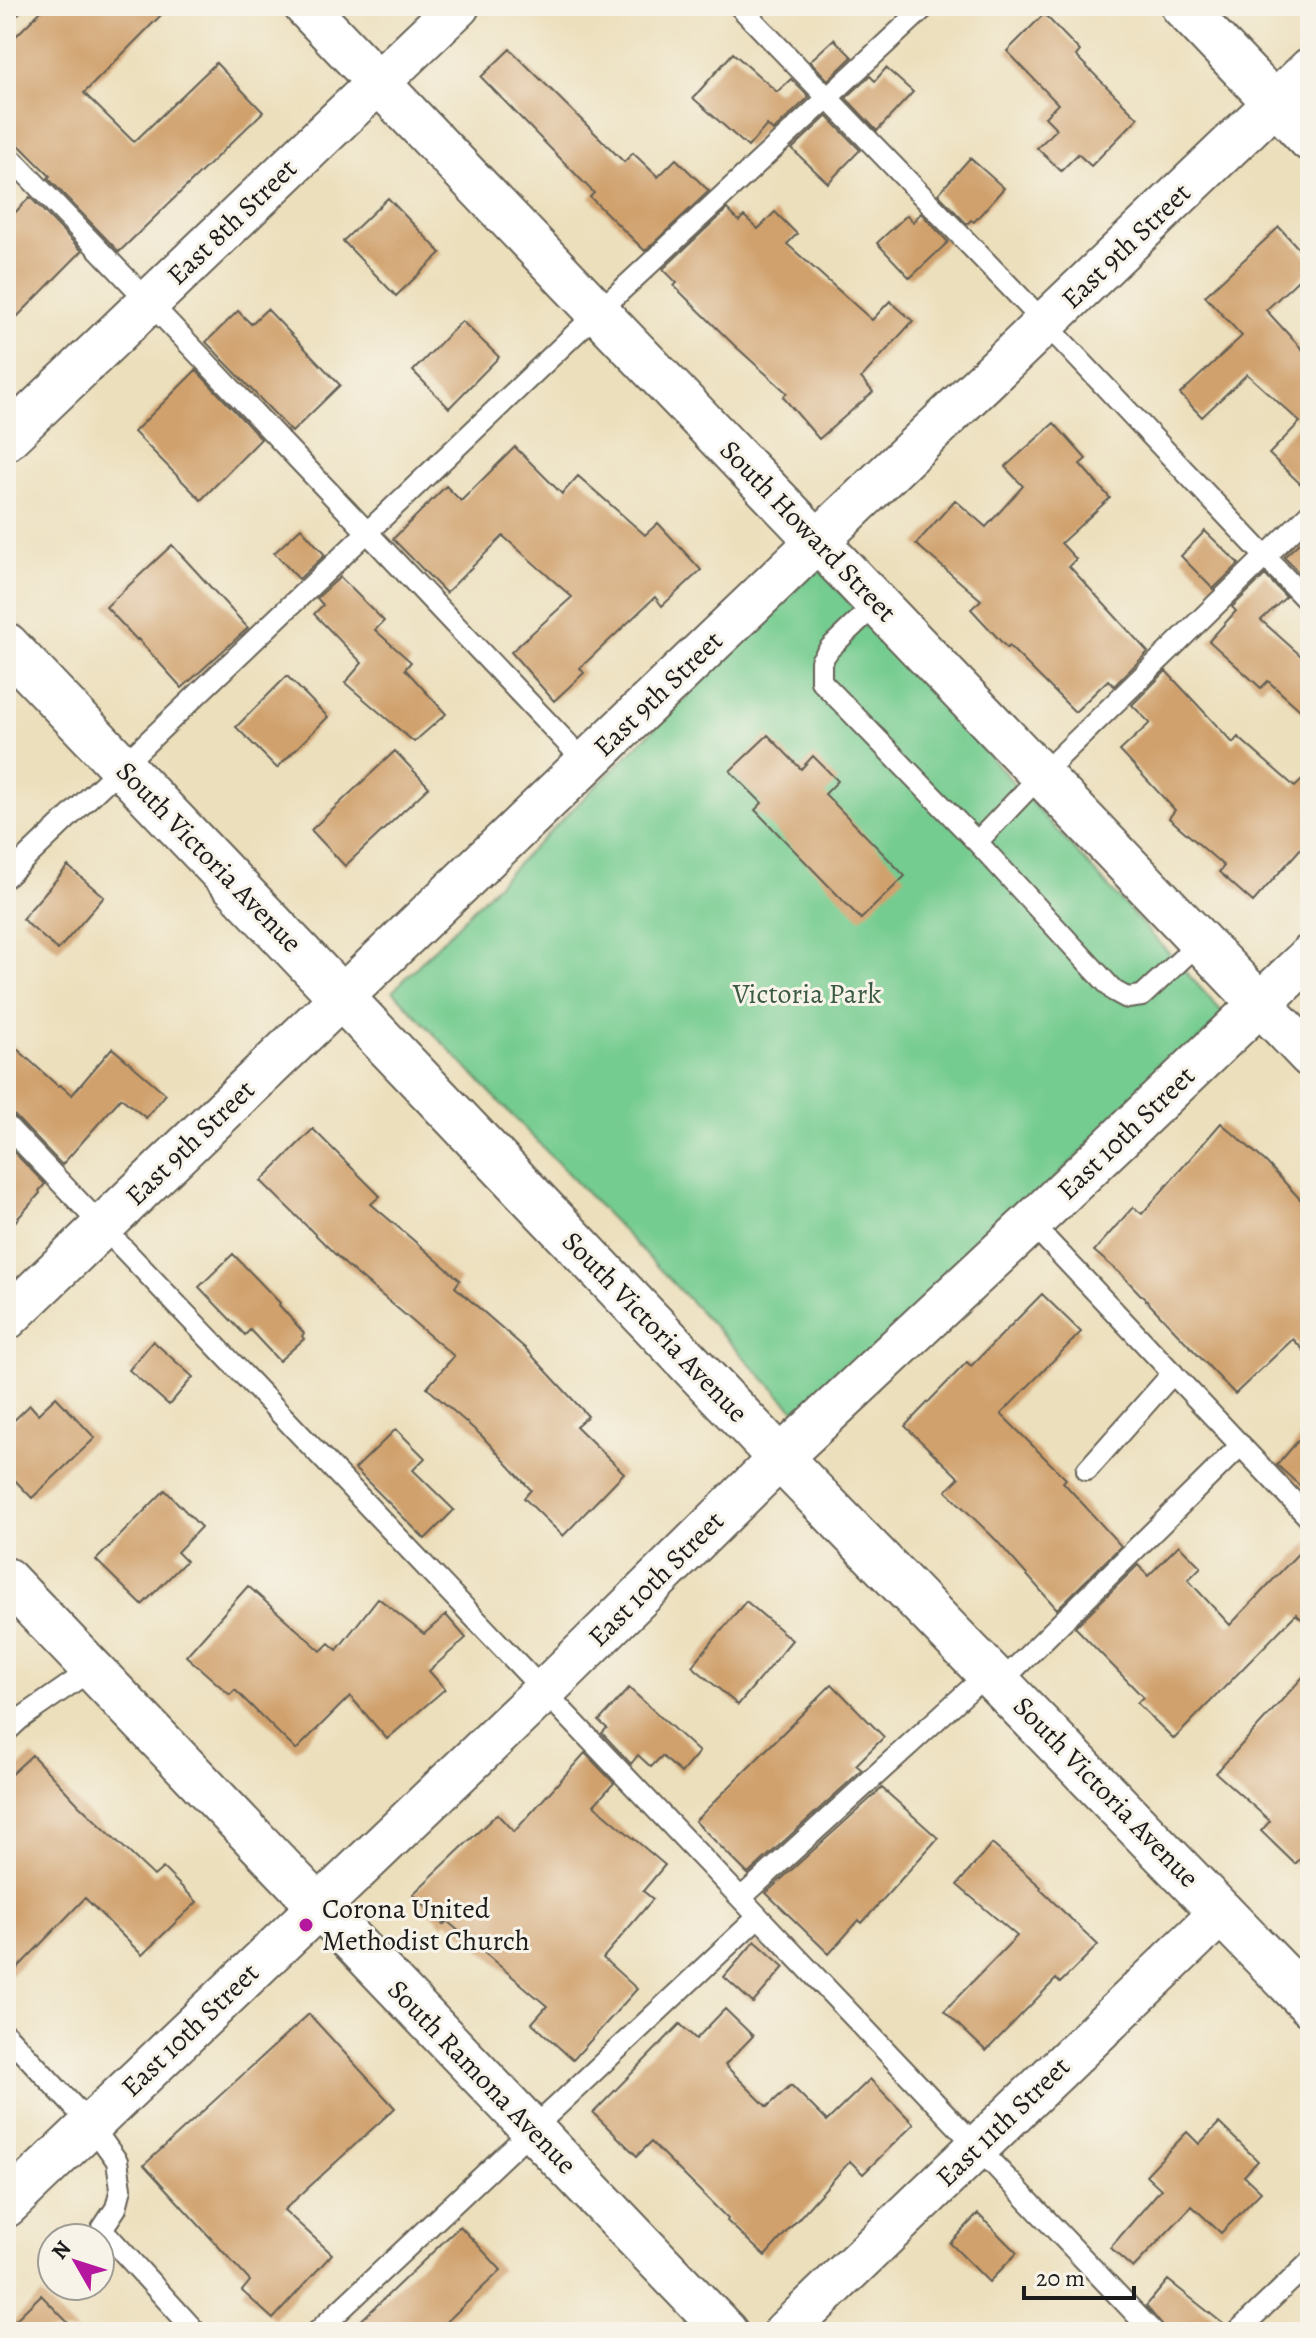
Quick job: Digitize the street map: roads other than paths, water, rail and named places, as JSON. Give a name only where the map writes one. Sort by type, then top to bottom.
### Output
[{"type":"street","name":"South Howard Street","points":[[305,6],[1310,1056]]},
{"type":"street","name":"East 8th Street","points":[[6,439],[458,6]]},
{"type":"street","points":[[1182,6],[1310,140]]},
{"type":"street","name":"East 9th Street","points":[[6,1319],[1310,69]]},
{"type":"street","name":"South Victoria Avenue","points":[[6,645],[780,1458],[1310,2004]]},
{"type":"street","name":"East 10th Street","points":[[6,2206],[544,1691],[780,1458],[1310,956]]},
{"type":"street","name":"South Ramona Avenue","points":[[6,1579],[726,2332]]},
{"type":"street","name":"East 11th Street","points":[[785,2332],[1222,1912]]},
{"type":"lane","points":[[6,11],[11,6]]},
{"type":"lane","points":[[739,6],[1310,604]]},
{"type":"lane","points":[[6,877],[598,312],[926,6]]},
{"type":"lane","points":[[6,153],[586,763]]},
{"type":"lane","points":[[977,842],[1041,775],[1310,513]]},
{"type":"lane","points":[[877,603],[830,648],[821,661],[821,681],[977,842],[1114,991],[1127,998],[1142,996],[1200,942]]},
{"type":"lane","points":[[6,1125],[1153,2332]]},
{"type":"lane","points":[[1031,1223],[1310,1519]]},
{"type":"lane","points":[[1087,1470],[1173,1373]]},
{"type":"lane","points":[[741,1898],[994,1677],[1241,1445]]},
{"type":"lane","points":[[6,1732],[92,1669]]},
{"type":"lane","points":[[317,2332],[758,1917]]},
{"type":"lane","points":[[6,2034],[91,2125],[117,2161],[121,2188],[116,2208],[102,2229],[196,2332]]},
{"type":"lane","points":[[1237,2332],[1310,2262]]},
{"type":"place","name":"Corona United Methodist Church","points":[[306,1925]]},
{"type":"park label","name":"Victoria Park","points":[[807,994]]}]
